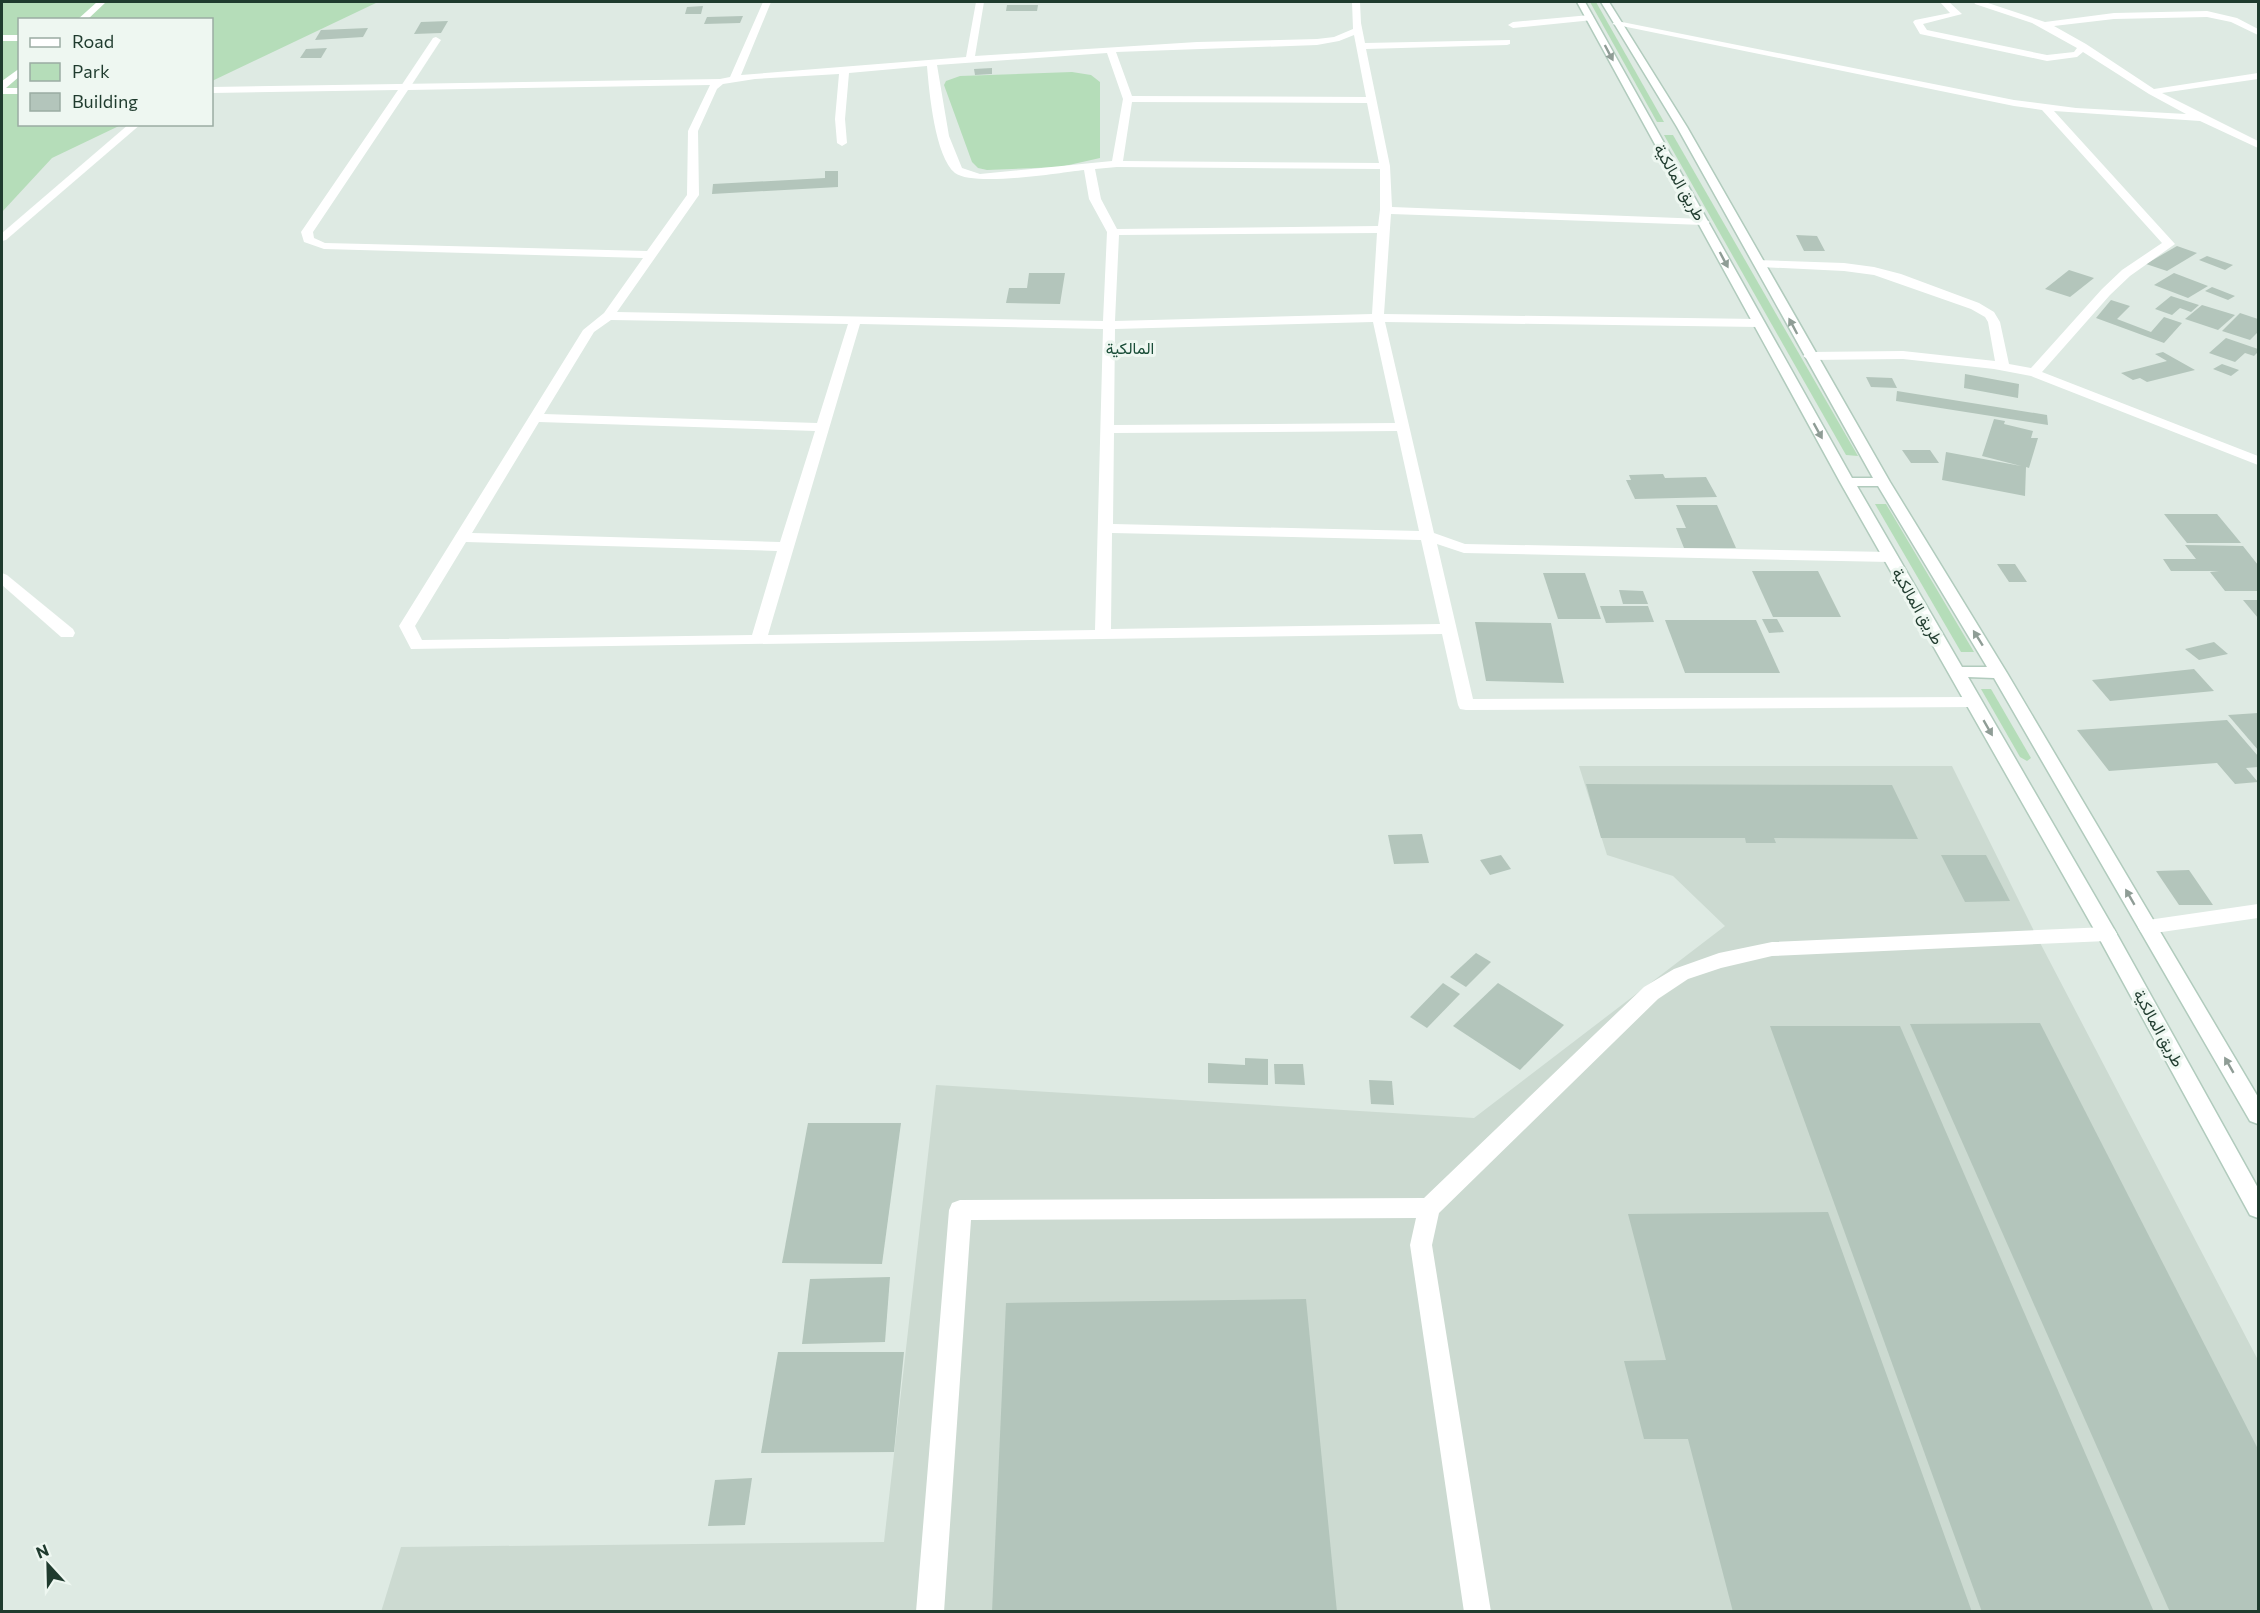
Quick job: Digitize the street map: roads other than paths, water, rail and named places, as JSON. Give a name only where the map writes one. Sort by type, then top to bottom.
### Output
[{"type":"street","points":[[83,18],[102,2]]},
{"type":"street","points":[[735,78],[767,2]]},
{"type":"street","points":[[970,60],[980,2]]},
{"type":"street","points":[[1356,2],[1358,30],[1385,166],[1386,210],[1378,318],[1466,705],[1973,702]]},
{"type":"street","name":"طريق المالكية","points":[[1581,2],[1760,263],[1809,356],[1882,482],[1999,673],[2259,1115]]},
{"type":"street","name":"طريق المالكية","points":[[1605,2],[1665,127],[1704,222],[1758,323],[2107,934],[2259,1208]]},
{"type":"street","points":[[1944,2],[1957,14],[1918,22],[1923,32],[2047,58],[2077,54],[2083,46]]},
{"type":"street","points":[[1978,2],[2044,26],[2083,46],[2152,92],[2200,118],[2259,145]]},
{"type":"street","points":[[2044,26],[2114,16],[2207,14],[2234,20],[2259,32]]},
{"type":"street","points":[[1514,25],[1590,18]]},
{"type":"street","points":[[1617,24],[2046,108],[2200,118]]},
{"type":"street","points":[[213,90],[404,89],[720,82],[735,78],[970,60],[1197,45],[1317,42],[1336,39],[1358,30]]},
{"type":"street","points":[[2,38],[18,38]]},
{"type":"street","points":[[436,40],[307,232],[308,240],[324,246],[651,255]]},
{"type":"street","points":[[1362,46],[1507,42]]},
{"type":"street","points":[[1111,51],[1128,99],[1117,164]]},
{"type":"street","points":[[932,63],[933,82],[949,159],[959,171],[980,177],[1117,164],[1385,166]]},
{"type":"street","points":[[842,143],[840,119],[844,71]]},
{"type":"street","points":[[2,86],[18,72]]},
{"type":"street","points":[[2152,92],[2259,76]]},
{"type":"street","points":[[720,82],[713,88],[693,131],[693,195],[608,316],[589,330],[534,418],[407,626],[417,645],[1449,629]]},
{"type":"street","points":[[2,91],[18,91]]},
{"type":"street","points":[[1128,99],[1373,100]]},
{"type":"street","points":[[2034,373],[2106,292],[2126,273],[2169,244],[2046,108]]},
{"type":"street","points":[[2,238],[134,126]]},
{"type":"street","points":[[1089,168],[1095,199],[1113,232],[1103,634]]},
{"type":"street","points":[[1386,210],[1704,222]]},
{"type":"street","points":[[1113,232],[1383,229]]},
{"type":"street","points":[[1760,263],[1844,267],[1874,271],[1897,277],[1975,306],[1990,315],[1994,322],[2003,367]]},
{"type":"street","points":[[608,316],[1109,325],[1378,318],[1758,323]]},
{"type":"street","points":[[758,640],[855,321]]},
{"type":"street","points":[[1809,356],[1903,355],[2034,373],[2259,461]]},
{"type":"street","points":[[534,418],[823,427]]},
{"type":"street","points":[[1107,429],[1403,428]]},
{"type":"street","points":[[1847,482],[1882,482]]},
{"type":"street","points":[[1105,528],[1428,536],[1464,548],[1890,557]]},
{"type":"street","points":[[462,537],[786,547]]},
{"type":"street","points":[[2,578],[67,633]]},
{"type":"street","points":[[1957,672],[1999,673]]},
{"type":"street","points":[[2148,927],[2259,911]]},
{"type":"street","points":[[1478,1611],[1420,1245],[1429,1208],[1651,993],[1681,974],[1719,961],[1772,949],[2107,934]]},
{"type":"street","points":[[930,1611],[960,1210],[1429,1208]]},
{"type":"district","name":"المالكية","points":[[1130,348]]}]
